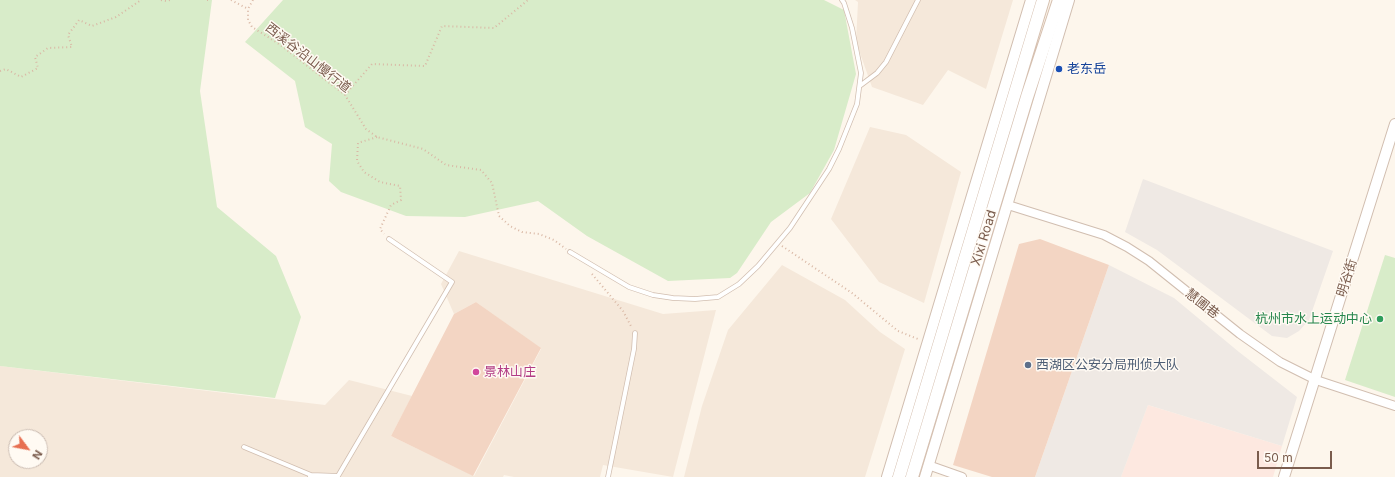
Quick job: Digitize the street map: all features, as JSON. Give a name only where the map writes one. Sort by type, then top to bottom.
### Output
[{"type":"main road","name":"Xixi Road","points":[[899,477],[1043,0]]},
{"type":"main road","name":"Xixi Road","points":[[912,477],[1027,97],[1059,0]]},
{"type":"street","name":"Xixi Road","points":[[925,477],[1070,0]]},
{"type":"street","name":"Xixi Road","points":[[887,477],[1029,1]]},
{"type":"street","name":"明谷街","points":[[1284,477],[1316,380],[1395,124]]},
{"type":"street","name":"慧圃巷","points":[[1008,205],[1104,235],[1127,247],[1149,262],[1240,334],[1280,362],[1316,380],[1395,406]]},
{"type":"street","points":[[928,465],[962,477]]},
{"type":"lane","points":[[570,252],[629,287],[653,295],[695,299],[718,296],[738,284],[758,266],[778,244],[808,203],[829,169],[857,104],[861,85],[861,73],[852,28],[842,0]]},
{"type":"lane","points":[[861,85],[877,73],[886,62],[918,0]]},
{"type":"lane","points":[[244,447],[311,476],[339,477],[452,282],[389,239]]},
{"type":"lane","points":[[608,477],[634,349],[635,333]]},
{"type":"path","points":[[0,71],[6,69],[21,77],[38,68],[35,57],[48,48],[72,47],[68,35],[79,20],[92,26],[116,17],[141,0]]},
{"type":"path","points":[[161,0],[170,0]]},
{"type":"path","points":[[231,0],[248,9],[253,0]]},
{"type":"path","points":[[345,95],[372,64],[425,66],[442,26],[494,28],[528,0]]},
{"type":"path","name":"西溪谷沿山慢行道","points":[[248,9],[248,20],[252,27],[279,44],[345,95],[366,128],[377,137],[423,150],[446,165],[481,170],[492,183],[499,216],[510,226],[522,232],[539,234],[554,240],[570,252]]},
{"type":"path","points":[[377,137],[358,143],[358,161],[364,172],[380,182],[400,186],[401,200],[391,205],[380,229],[389,239]]},
{"type":"path","points":[[778,244],[852,293],[898,331],[927,343]]},
{"type":"path","points":[[589,270],[623,311],[635,333]]},
{"type":"shaded area","points":[[855,0],[1013,0],[986,89],[948,70],[923,105],[872,87],[856,42],[858,2]]},
{"type":"shaded area","points":[[870,127],[906,135],[961,172],[924,303],[879,282],[831,219]]},
{"type":"shaded area","points":[[1143,179],[1333,251],[1309,320],[1299,331],[1287,338],[1272,336],[1157,250],[1125,232]]},
{"type":"shaded area","points":[[459,251],[663,314],[716,310],[673,477],[603,465],[600,477],[514,477],[504,475],[503,477],[0,477],[0,366],[325,405],[349,380],[412,396],[391,436],[474,476],[541,349],[476,302],[454,314],[441,284]]},
{"type":"shaded area","points":[[782,265],[845,300],[880,332],[905,349],[865,477],[684,477],[702,406],[728,330]]},
{"type":"shaded area","points":[[1109,265],[1174,298],[1239,352],[1297,397],[1282,446],[1148,405],[1121,477],[1035,477]]},
{"type":"shaded area","points":[[1148,405],[1282,446],[1273,477],[1121,477]]},
{"type":"green space","points":[[0,0],[212,0],[200,91],[217,207],[276,256],[301,317],[275,398],[0,366]]},
{"type":"green space","points":[[283,0],[824,0],[844,10],[856,74],[834,150],[810,193],[771,222],[737,273],[730,278],[668,281],[587,236],[538,201],[465,217],[406,216],[341,192],[329,181],[332,144],[305,127],[295,81],[245,42]]},
{"type":"green space","name":"杭州市水上运动中心","points":[[1385,255],[1395,258],[1395,397],[1345,380]]},
{"type":"building","name":"西湖区公安分局刑侦大队","points":[[1040,239],[1109,265],[1035,477],[992,477],[953,465],[1019,244]]},
{"type":"building","name":"景林山庄","points":[[476,302],[541,348],[473,476],[391,436],[454,314]]},
{"type":"place","name":"老东岳","points":[[1059,69]]},
{"type":"place","name":"杭州市水上运动中心","points":[[1380,319]]},
{"type":"place","name":"西湖区公安分局刑侦大队","points":[[1028,365]]},
{"type":"place","name":"景林山庄","points":[[476,372]]}]
